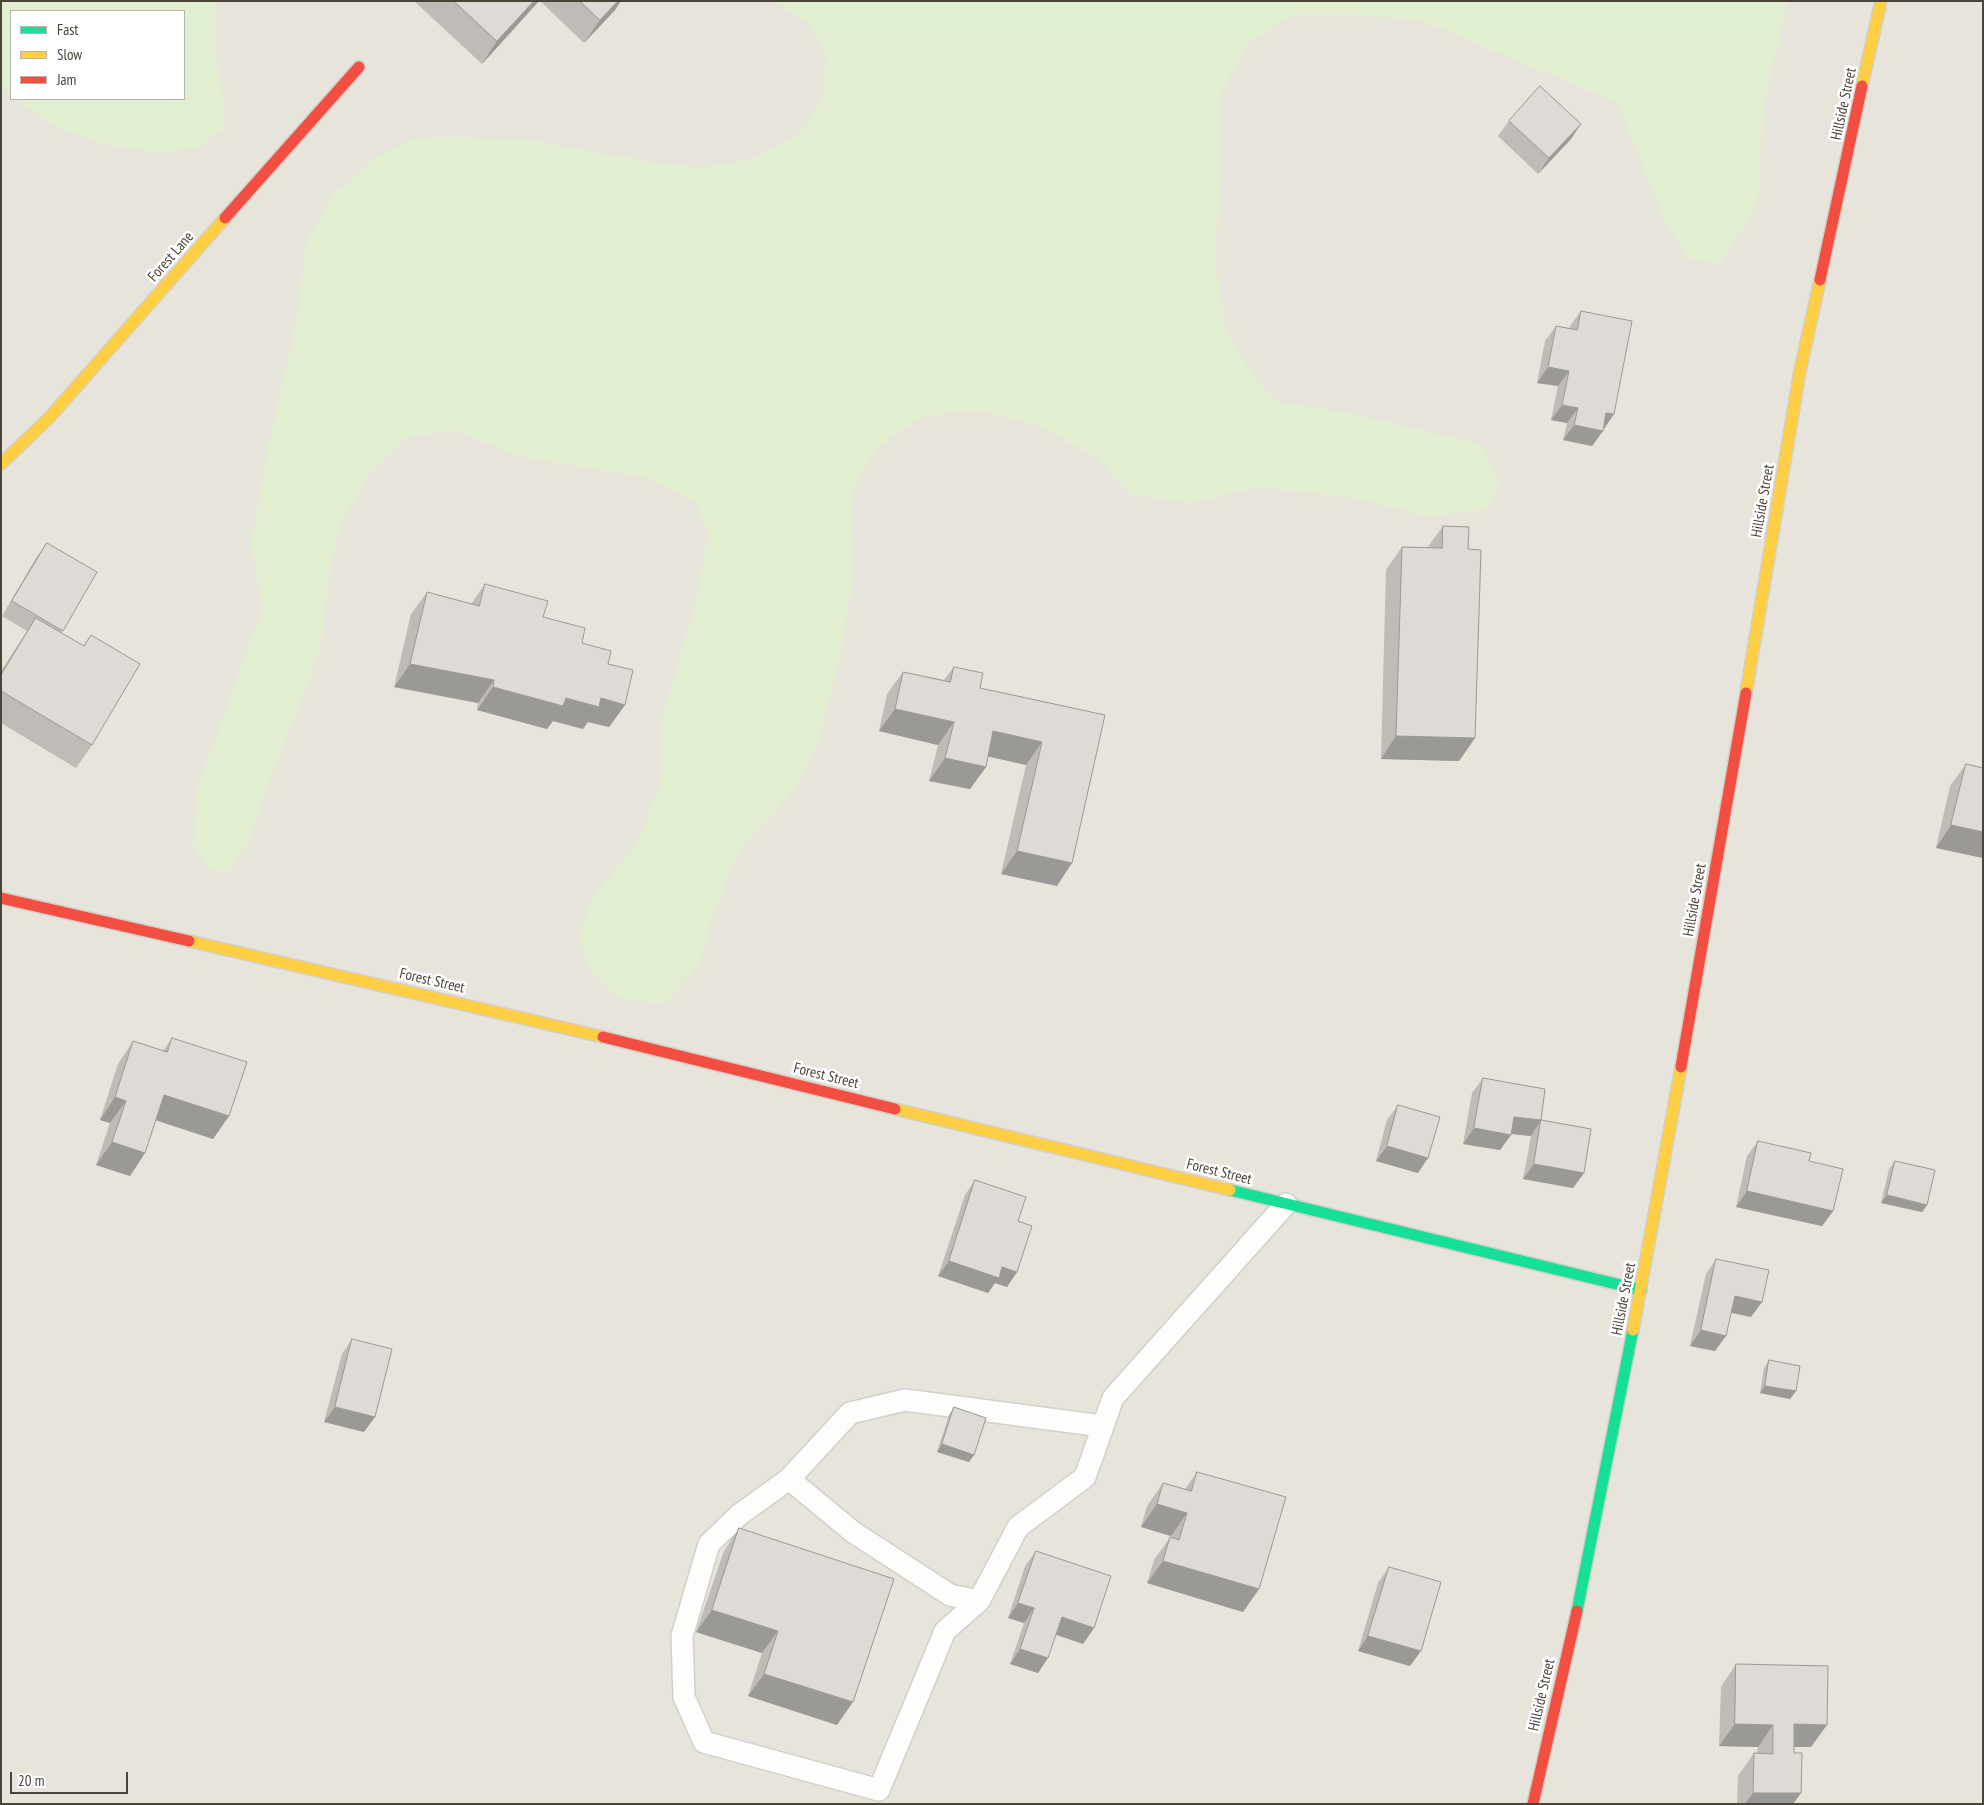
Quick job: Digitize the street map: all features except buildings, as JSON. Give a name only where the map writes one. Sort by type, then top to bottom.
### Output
[{"type":"street","name":"Hillside Street","points":[[1533,1804],[1585,1574],[1641,1290],[1724,826],[1800,371],[1881,1]]},
{"type":"street","name":"Forest Lane","points":[[1,464],[49,418],[359,67]]},
{"type":"street","name":"Forest Street","points":[[1,898],[490,1010],[1641,1290]]},
{"type":"lane","points":[[1102,1426],[905,1400],[850,1413],[789,1479],[739,1515],[709,1544],[682,1636],[684,1697],[704,1742],[884,1797],[945,1631],[979,1600],[1018,1527],[1085,1477],[1113,1398],[1286,1204]]},
{"type":"lane","points":[[789,1479],[853,1532],[950,1595],[979,1600]]},
{"type":"shaded area","points":[[1,1],[1983,1],[1983,1804],[1,1804]]},
{"type":"green space","points":[[1,1],[215,1],[216,52],[223,97],[223,129],[198,148],[160,153],[104,144],[55,127],[18,100],[185,100],[185,10],[10,10],[10,93],[1,87]]},
{"type":"green space","points":[[773,1],[1788,1],[1763,109],[1758,203],[1720,265],[1687,257],[1667,226],[1617,103],[1421,20],[1354,15],[1293,15],[1248,43],[1222,92],[1221,174],[1215,261],[1226,328],[1251,372],[1277,402],[1350,413],[1483,445],[1499,484],[1487,510],[1425,516],[1361,499],[1256,487],[1192,503],[1132,495],[1093,455],[1035,425],[978,410],[923,417],[879,446],[850,494],[854,570],[841,653],[821,735],[794,791],[741,848],[713,914],[700,966],[664,1003],[620,999],[590,969],[578,936],[594,895],[638,843],[660,783],[662,719],[698,593],[708,531],[695,502],[646,478],[521,457],[452,430],[407,438],[373,470],[340,524],[329,579],[320,652],[248,843],[228,872],[209,870],[193,847],[195,794],[262,609],[251,543],[269,442],[297,320],[306,241],[334,194],[375,159],[414,138],[459,137],[527,140],[644,161],[705,168],[756,158],[801,132],[823,98],[826,54],[812,26]]},
{"type":"traffic: fast","points":[[1230,1190],[1641,1290]]},
{"type":"traffic: fast","points":[[1577,1611],[1633,1330]]},
{"type":"traffic: slow","points":[[1862,86],[1881,1]]},
{"type":"traffic: slow","points":[[1,464],[49,418],[225,218]]},
{"type":"traffic: slow","points":[[1746,693],[1800,371],[1820,280]]},
{"type":"traffic: slow","points":[[189,941],[603,1037]]},
{"type":"traffic: slow","points":[[1633,1330],[1681,1067]]},
{"type":"traffic: slow","points":[[895,1109],[1230,1190]]},
{"type":"traffic: jam","points":[[225,218],[359,67]]},
{"type":"traffic: jam","points":[[1820,280],[1862,86]]},
{"type":"traffic: jam","points":[[1681,1067],[1746,693]]},
{"type":"traffic: jam","points":[[1,898],[189,941]]},
{"type":"traffic: jam","points":[[603,1037],[895,1109]]},
{"type":"traffic: jam","points":[[1533,1804],[1577,1611]]}]
